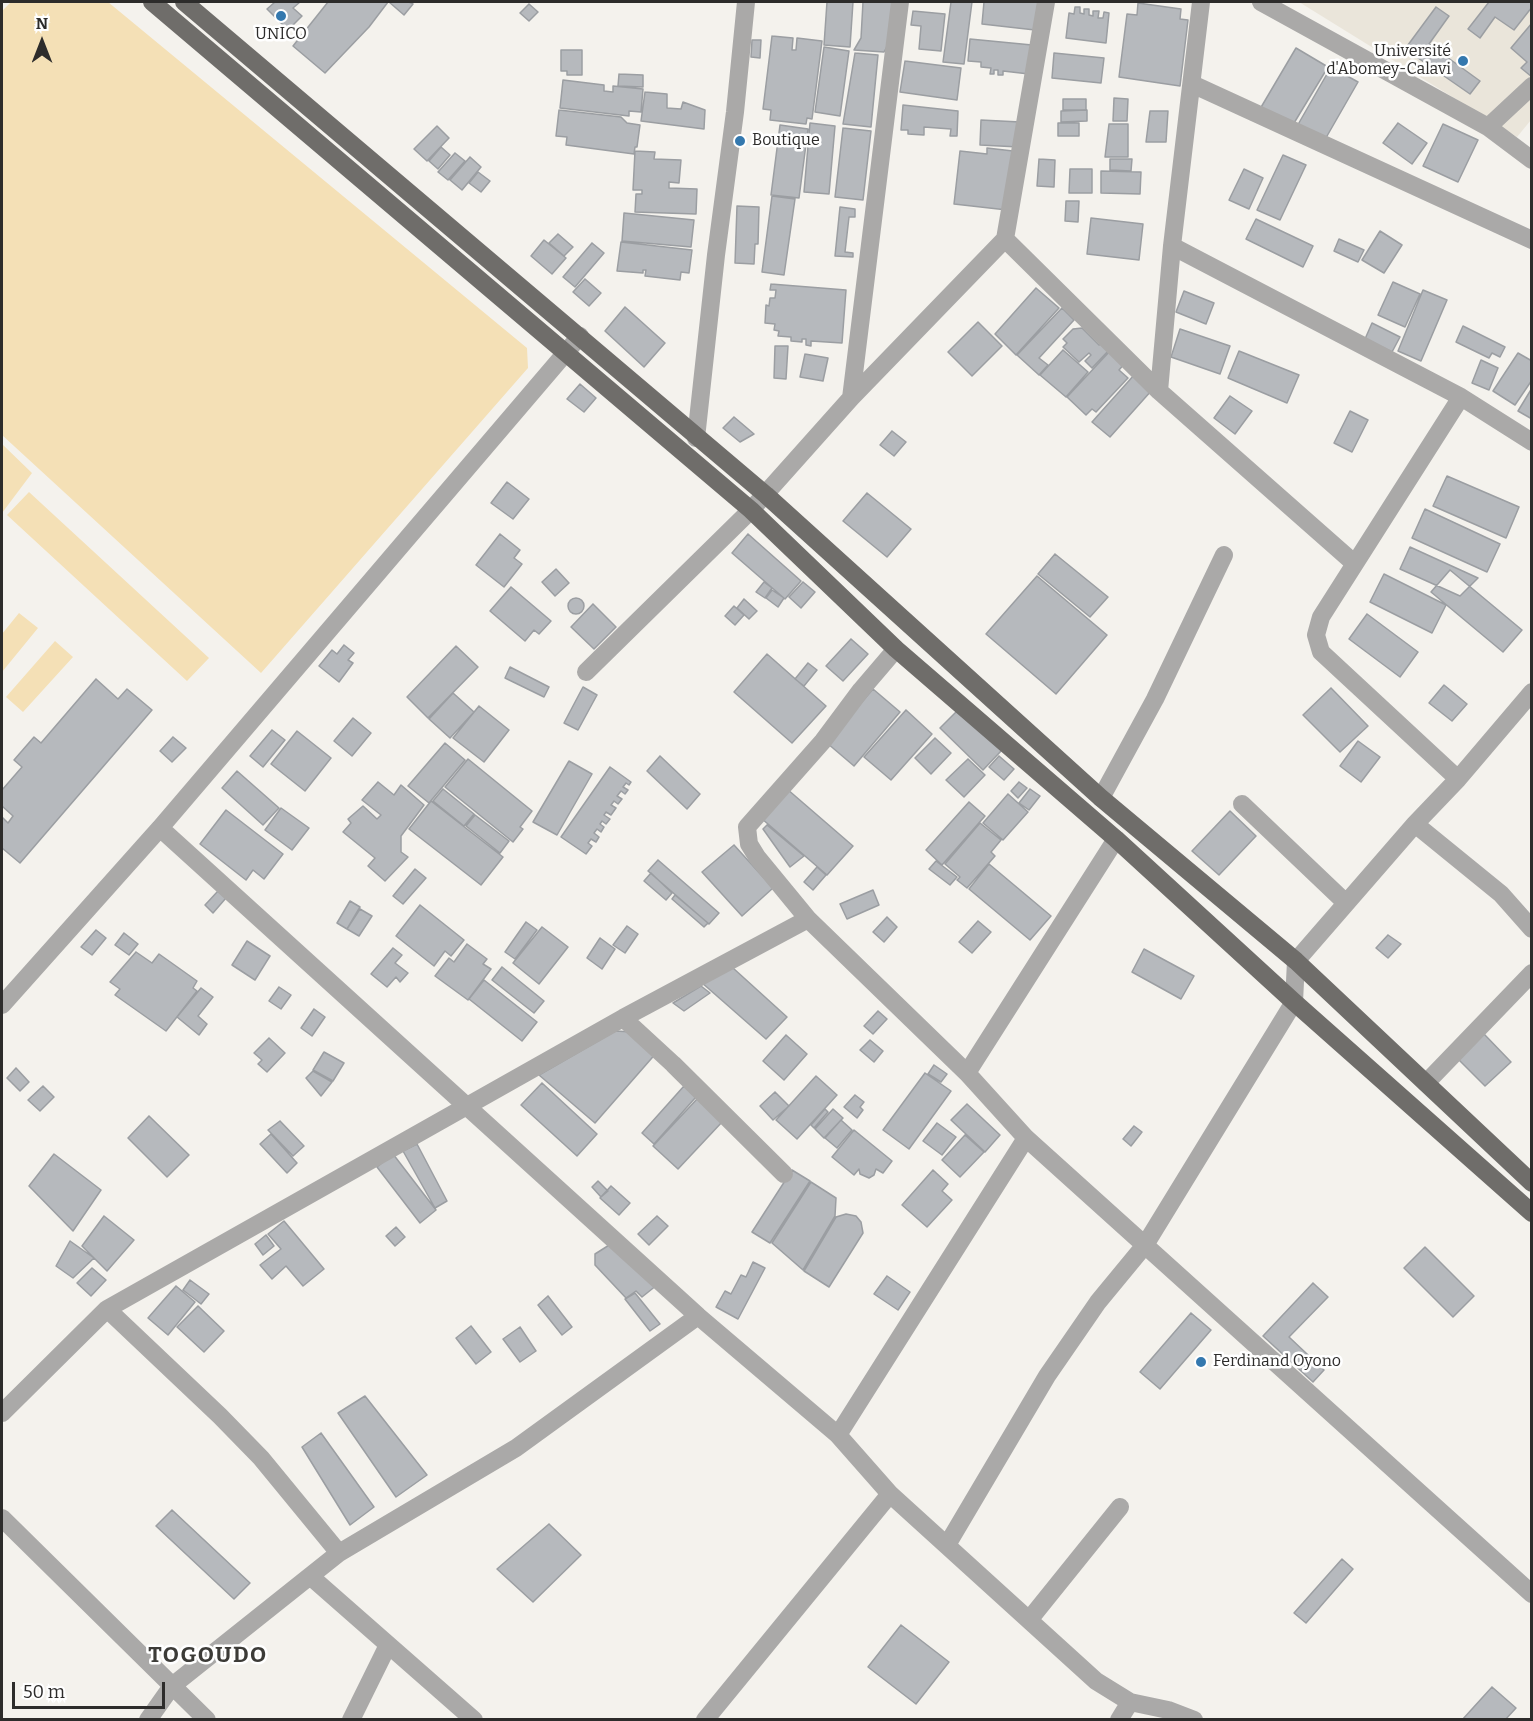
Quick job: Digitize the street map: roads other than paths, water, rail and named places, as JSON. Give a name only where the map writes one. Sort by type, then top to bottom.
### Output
[{"type":"main road","points":[[152,2],[751,510],[896,649],[1116,838],[1294,1002],[1532,1213]]},
{"type":"main road","points":[[190,4],[580,336],[696,438],[766,495],[1101,798],[1296,961],[1532,1183]]},
{"type":"street","points":[[696,438],[746,2]]},
{"type":"street","points":[[851,398],[900,2]]},
{"type":"street","points":[[586,672],[766,495],[851,398],[1005,240],[1046,2]]},
{"type":"street","points":[[1159,391],[1172,246],[1192,84],[1196,2]]},
{"type":"street","points":[[1261,2],[1488,127],[1532,160]]},
{"type":"street","points":[[1192,84],[1532,240]]},
{"type":"street","points":[[1488,127],[1532,86]]},
{"type":"street","points":[[1005,240],[1159,391],[1354,564]]},
{"type":"street","points":[[1172,246],[1461,397],[1532,442]]},
{"type":"street","points":[[2,1005],[159,828],[580,336]]},
{"type":"street","points":[[1458,779],[1321,652],[1316,636],[1321,617],[1461,397]]},
{"type":"street","points":[[1101,798],[1155,699],[1224,555]]},
{"type":"street","points":[[896,649],[861,690],[823,741],[747,827],[749,844],[757,857],[808,919],[967,1073],[1026,1138],[1532,1594]]},
{"type":"street","points":[[947,1545],[1047,1376],[1098,1302],[1145,1245],[1294,1002],[1296,961],[1532,692]]},
{"type":"street","points":[[1242,804],[1346,903]]},
{"type":"street","points":[[1415,824],[1502,894],[1532,929]]},
{"type":"street","points":[[159,828],[698,1316],[838,1435],[890,1494],[1096,1681],[1131,1702],[1168,1710],[1194,1719]]},
{"type":"street","points":[[967,1073],[1116,838]]},
{"type":"street","points":[[2,1413],[107,1309],[623,1018],[808,919]]},
{"type":"street","points":[[1426,1083],[1532,973]]},
{"type":"street","points":[[623,1018],[784,1174]]},
{"type":"street","points":[[838,1435],[1026,1138]]},
{"type":"street","points":[[107,1309],[261,1458],[339,1553]]},
{"type":"street","points":[[148,1719],[172,1686],[339,1553],[516,1448],[698,1316]]},
{"type":"street","points":[[705,1719],[890,1494]]},
{"type":"street","points":[[1029,1620],[1120,1507]]},
{"type":"street","points":[[2,1518],[207,1719]]},
{"type":"street","points":[[310,1576],[474,1719]]},
{"type":"street","points":[[351,1719],[388,1646]]},
{"type":"street","points":[[1119,1719],[1131,1702]]},
{"type":"place","name":"UNICO","points":[[281,16]]},
{"type":"place","name":"Université d'Abomey-Calavi","points":[[1463,61]]},
{"type":"place","name":"Boutique","points":[[740,141]]},
{"type":"place","name":"Ferdinand Oyono","points":[[1201,1362]]},
{"type":"district","name":"TOGOUDO","points":[[208,1656]]}]
